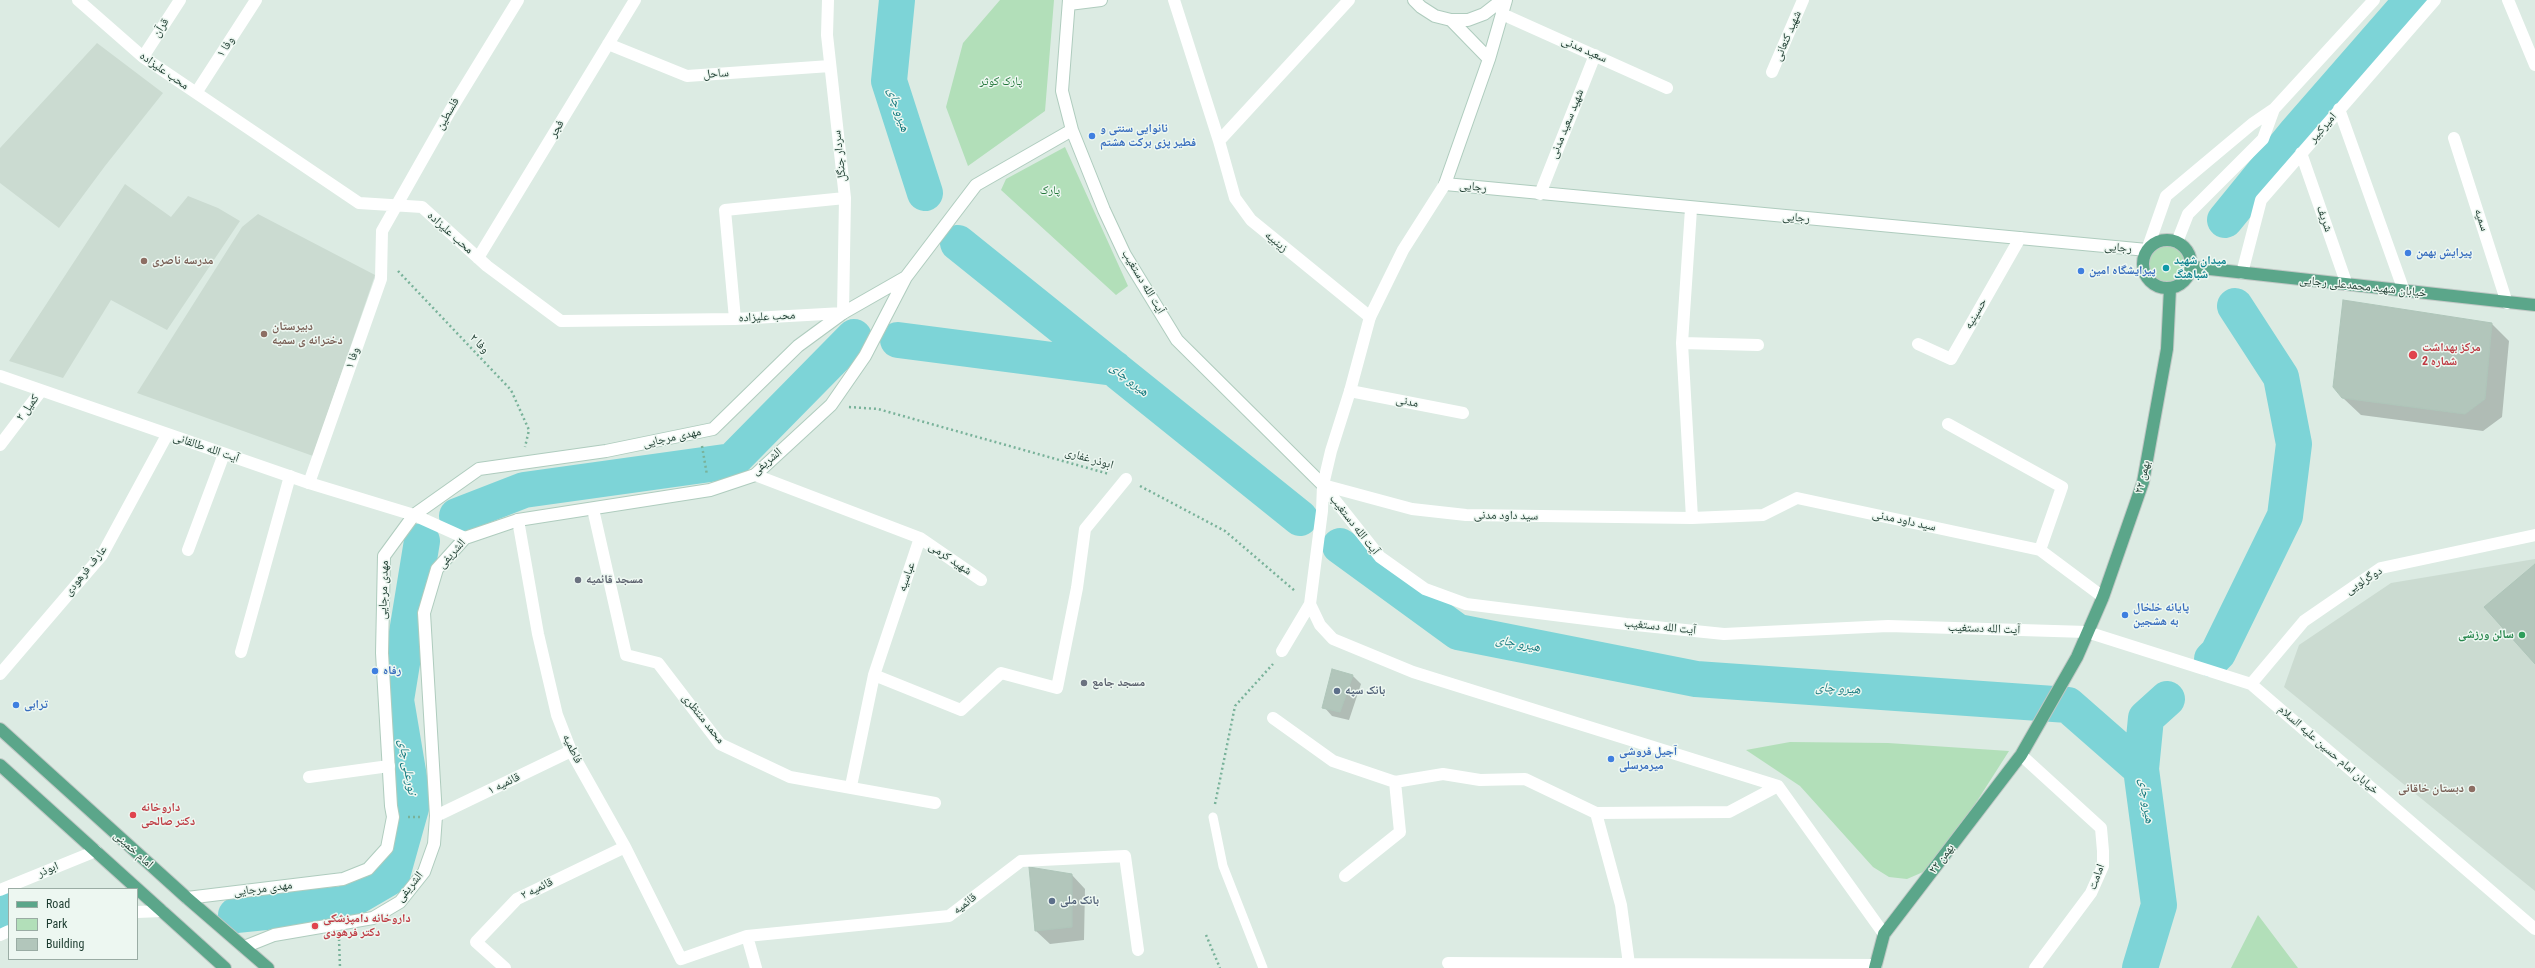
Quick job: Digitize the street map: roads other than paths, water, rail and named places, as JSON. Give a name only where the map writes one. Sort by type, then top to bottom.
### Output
[{"type":"main road","points":[[2160,240],[2177,242],[2189,253],[2192,267],[2185,282],[2170,288],[2154,285],[2144,273],[2143,258],[2147,250],[2160,240]]},
{"type":"main road","name":"خیابان شهید محمدعلی رجایی","points":[[2192,267],[2535,306]]},
{"type":"main road","name":"۲۲ بهمن","points":[[1876,966],[1884,934],[2021,755],[2077,657],[2103,597],[2143,482],[2168,349],[2170,288]]},
{"type":"main road","name":"امام خمینی","points":[[0,729],[187,898],[268,968]]},
{"type":"main road","name":"امام خمینی","points":[[0,765],[137,888]]},
{"type":"main road","name":"امام خمینی","points":[[138,889],[226,968]]},
{"type":"street","name":"محب علیزاده","points":[[78,0],[142,57],[360,203],[422,207],[478,258],[561,322],[735,319],[843,313]]},
{"type":"street","name":"قرآن","points":[[142,57],[180,0]]},
{"type":"street","name":"وفا ۱","points":[[196,93],[256,0]]},
{"type":"street","name":"فلسطین","points":[[382,231],[450,111],[518,0]]},
{"type":"street","name":"فجر","points":[[478,258],[635,0]]},
{"type":"street","name":"سردار جنگل","points":[[828,0],[827,35],[845,198],[843,313]]},
{"type":"street","points":[[1069,2],[1101,0]]},
{"type":"street","name":"زینبیه","points":[[1174,0],[1219,141],[1235,198],[1251,220],[1370,317]]},
{"type":"street","points":[[1219,141],[1349,0]]},
{"type":"street","points":[[1414,0],[1421,7],[1435,16],[1451,20],[1468,20],[1484,14],[1502,0]]},
{"type":"street","points":[[1282,651],[1310,604],[1322,511],[1323,485],[1331,451],[1350,391],[1370,317],[1403,250],[1445,184],[1489,59],[1506,0]]},
{"type":"street","name":"شهید کنعانی","points":[[1772,72],[1803,0]]},
{"type":"street","points":[[2147,250],[2166,196],[2252,124],[2274,109],[2374,0]]},
{"type":"street","name":"امیرکبیر","points":[[2242,273],[2261,200],[2435,0]]},
{"type":"street","points":[[2508,0],[2532,49],[2535,65]]},
{"type":"street","name":"آیت الله دستغیب","points":[[1069,2],[1062,91],[1072,130],[1104,210],[1126,255],[1178,340],[1323,485],[1380,557],[1425,590],[1466,604],[1626,624],[1724,634],[1888,626],[2087,632]]},
{"type":"street","name":"سعید مدنی","points":[[1502,14],[1666,88]]},
{"type":"street","points":[[1451,20],[1489,59]]},
{"type":"street","name":"ساحل","points":[[608,44],[687,76],[830,66]]},
{"type":"street","name":"شهید سعید مدنی","points":[[1540,194],[1595,55]]},
{"type":"street","points":[[2177,242],[2188,214],[2263,139],[2274,109]]},
{"type":"street","points":[[2339,109],[2404,291]]},
{"type":"street","points":[[906,277],[976,185],[1072,130]]},
{"type":"street","name":"سمیه","points":[[2454,138],[2507,303]]},
{"type":"street","name":"شریف","points":[[2301,153],[2347,285]]},
{"type":"street","name":"رجایی","points":[[1445,184],[1691,209],[2147,250]]},
{"type":"street","points":[[735,319],[725,210],[845,198]]},
{"type":"street","points":[[1691,209],[1682,343],[1692,518]]},
{"type":"street","name":"وفا ۱","points":[[309,483],[381,279],[382,231]]},
{"type":"street","name":"حسینیه","points":[[1918,344],[1951,359],[2020,238]]},
{"type":"street","name":"مهدی مرجایی","points":[[187,898],[343,879],[368,869],[387,848],[393,817],[391,806],[382,653],[384,556],[414,515],[479,469],[606,451],[713,429],[798,346],[843,313],[906,277]]},
{"type":"street","name":"الشریفی","points":[[244,947],[274,935],[373,918],[400,902],[424,872],[434,844],[436,816],[424,613],[437,569],[465,538],[518,520],[710,490],[755,475],[831,405],[865,356],[906,277]]},
{"type":"street","points":[[1682,343],[1758,346]]},
{"type":"street","name":"آیت الله طالقانی","points":[[0,376],[309,483],[414,515],[465,538]]},
{"type":"street","name":"کمیل ۲","points":[[0,445],[41,391]]},
{"type":"street","name":"مدنی","points":[[1350,391],[1463,413]]},
{"type":"street","points":[[1948,424],[2062,487],[2040,550]]},
{"type":"street","name":"عارف فرهودی","points":[[0,674],[102,555],[167,435]]},
{"type":"street","points":[[188,550],[224,454]]},
{"type":"street","points":[[755,475],[920,538]]},
{"type":"street","points":[[241,652],[290,476]]},
{"type":"street","points":[[874,675],[961,710],[1002,673],[1057,688],[1077,588],[1085,529],[1126,479]]},
{"type":"street","name":"سید داود مدنی","points":[[1323,485],[1412,509],[1466,515],[1692,518],[1763,515],[1797,498],[2040,550],[2103,597]]},
{"type":"street","name":"محمد منتظری","points":[[594,509],[626,655],[658,663],[720,744],[790,777],[851,786],[935,803]]},
{"type":"street","name":"فاطمیه","points":[[518,520],[538,634],[557,714],[571,751],[624,846],[681,960]]},
{"type":"street","name":"دوگرلویی","points":[[2251,684],[2304,621],[2381,568],[2535,535]]},
{"type":"street","name":"شهید کرمی","points":[[920,538],[981,580]]},
{"type":"street","name":"عباسیه","points":[[851,786],[874,675],[920,538]]},
{"type":"street","points":[[1310,604],[1320,625],[1333,638],[1413,672],[1778,786],[1884,934]]},
{"type":"street","name":"خیابان امام حسین علیه السلام","points":[[2087,632],[2251,684],[2535,929]]},
{"type":"street","points":[[1273,718],[1333,761],[1395,782],[1443,774],[1480,780],[1525,779],[1596,813],[1729,812],[1778,786]]},
{"type":"street","name":"قائمیه ۱","points":[[436,816],[571,751]]},
{"type":"street","name":"امامت","points":[[2021,755],[2101,828],[2103,851],[2103,866],[2091,893],[2035,968]]},
{"type":"street","points":[[309,777],[389,766]]},
{"type":"street","points":[[1345,876],[1400,832],[1395,782]]},
{"type":"street","points":[[1596,813],[1621,906],[1629,966]]},
{"type":"street","name":"قائمیه ۲","points":[[505,968],[476,942],[517,900],[624,846]]},
{"type":"street","name":"ابوذر","points":[[0,890],[96,851]]},
{"type":"street","name":"قائمیه","points":[[681,960],[748,936],[949,916],[1021,861],[1125,856],[1138,950]]},
{"type":"street","points":[[138,912],[162,911]]},
{"type":"street","points":[[748,936],[756,968]]},
{"type":"street","points":[[1448,962],[1629,966],[1876,966]]},
{"type":"lane","points":[[1213,816],[1223,866],[1263,968]]},
{"type":"waterway","name":"هیرو چای","points":[[897,0],[889,81],[925,193]]},
{"type":"waterway","points":[[2225,220],[2295,134],[2412,0]]},
{"type":"waterway","name":"هیرو چای","points":[[958,243],[1300,518]]},
{"type":"waterway","points":[[2212,659],[2218,653],[2285,516],[2294,444],[2281,377],[2235,306]]},
{"type":"waterway","points":[[457,516],[524,490],[732,461],[854,337]]},
{"type":"waterway","points":[[898,340],[1114,368]]},
{"type":"waterway","name":"نورعلی چای","points":[[236,915],[344,904],[392,876],[413,801],[396,700],[422,541]]},
{"type":"waterway","name":"هیرو چای","points":[[1340,546],[1458,632],[1696,679],[2068,705],[2141,769]]},
{"type":"waterway","name":"هیرو چای","points":[[2140,968],[2159,905],[2141,769],[2146,718],[2167,699]]},
{"type":"waterway","points":[[0,912],[8,908]]},
{"type":"place","name":"نانوایی سنتی و فطیر پزی برکت هشتم","points":[[1092,136]]},
{"type":"place","name":"پیرایش بهمن","points":[[2408,253]]},
{"type":"place","name":"مدرسه ناصری","points":[[144,261]]},
{"type":"place","name":"میدان شهید شباهنگ","points":[[2166,268]]},
{"type":"place","name":"پیرایشگاه امین","points":[[2081,271]]},
{"type":"place","name":"دبیرستان دخترانه ی سمیه","points":[[264,334]]},
{"type":"place","name":"مرکز بهداشت شماره 2","points":[[2413,355]]},
{"type":"place","name":"مسجد قائمیه","points":[[578,580]]},
{"type":"place","name":"پایانه خلخال به هشجین","points":[[2125,615]]},
{"type":"place","name":"سالن ورزشی","points":[[2522,635]]},
{"type":"place","name":"رفاه","points":[[375,671]]},
{"type":"place","name":"مسجد جامع","points":[[1084,683]]},
{"type":"place","name":"بانک سپه","points":[[1337,691]]},
{"type":"place","name":"ترابی","points":[[16,705]]},
{"type":"place","name":"آجیل فروشی میرمرسلی","points":[[1611,759]]},
{"type":"place","name":"دبستان خاقانی","points":[[2472,789]]},
{"type":"place","name":"داروخانه دکتر صالحی","points":[[133,815]]},
{"type":"place","name":"بانک ملی","points":[[1052,901]]},
{"type":"place","name":"داروخانه دامپزشکی دکتر فرهودی","points":[[315,926]]},
{"type":"park label","name":"پارک کوثر","points":[[1001,82]]},
{"type":"park label","name":"پارک","points":[[1050,191]]}]
